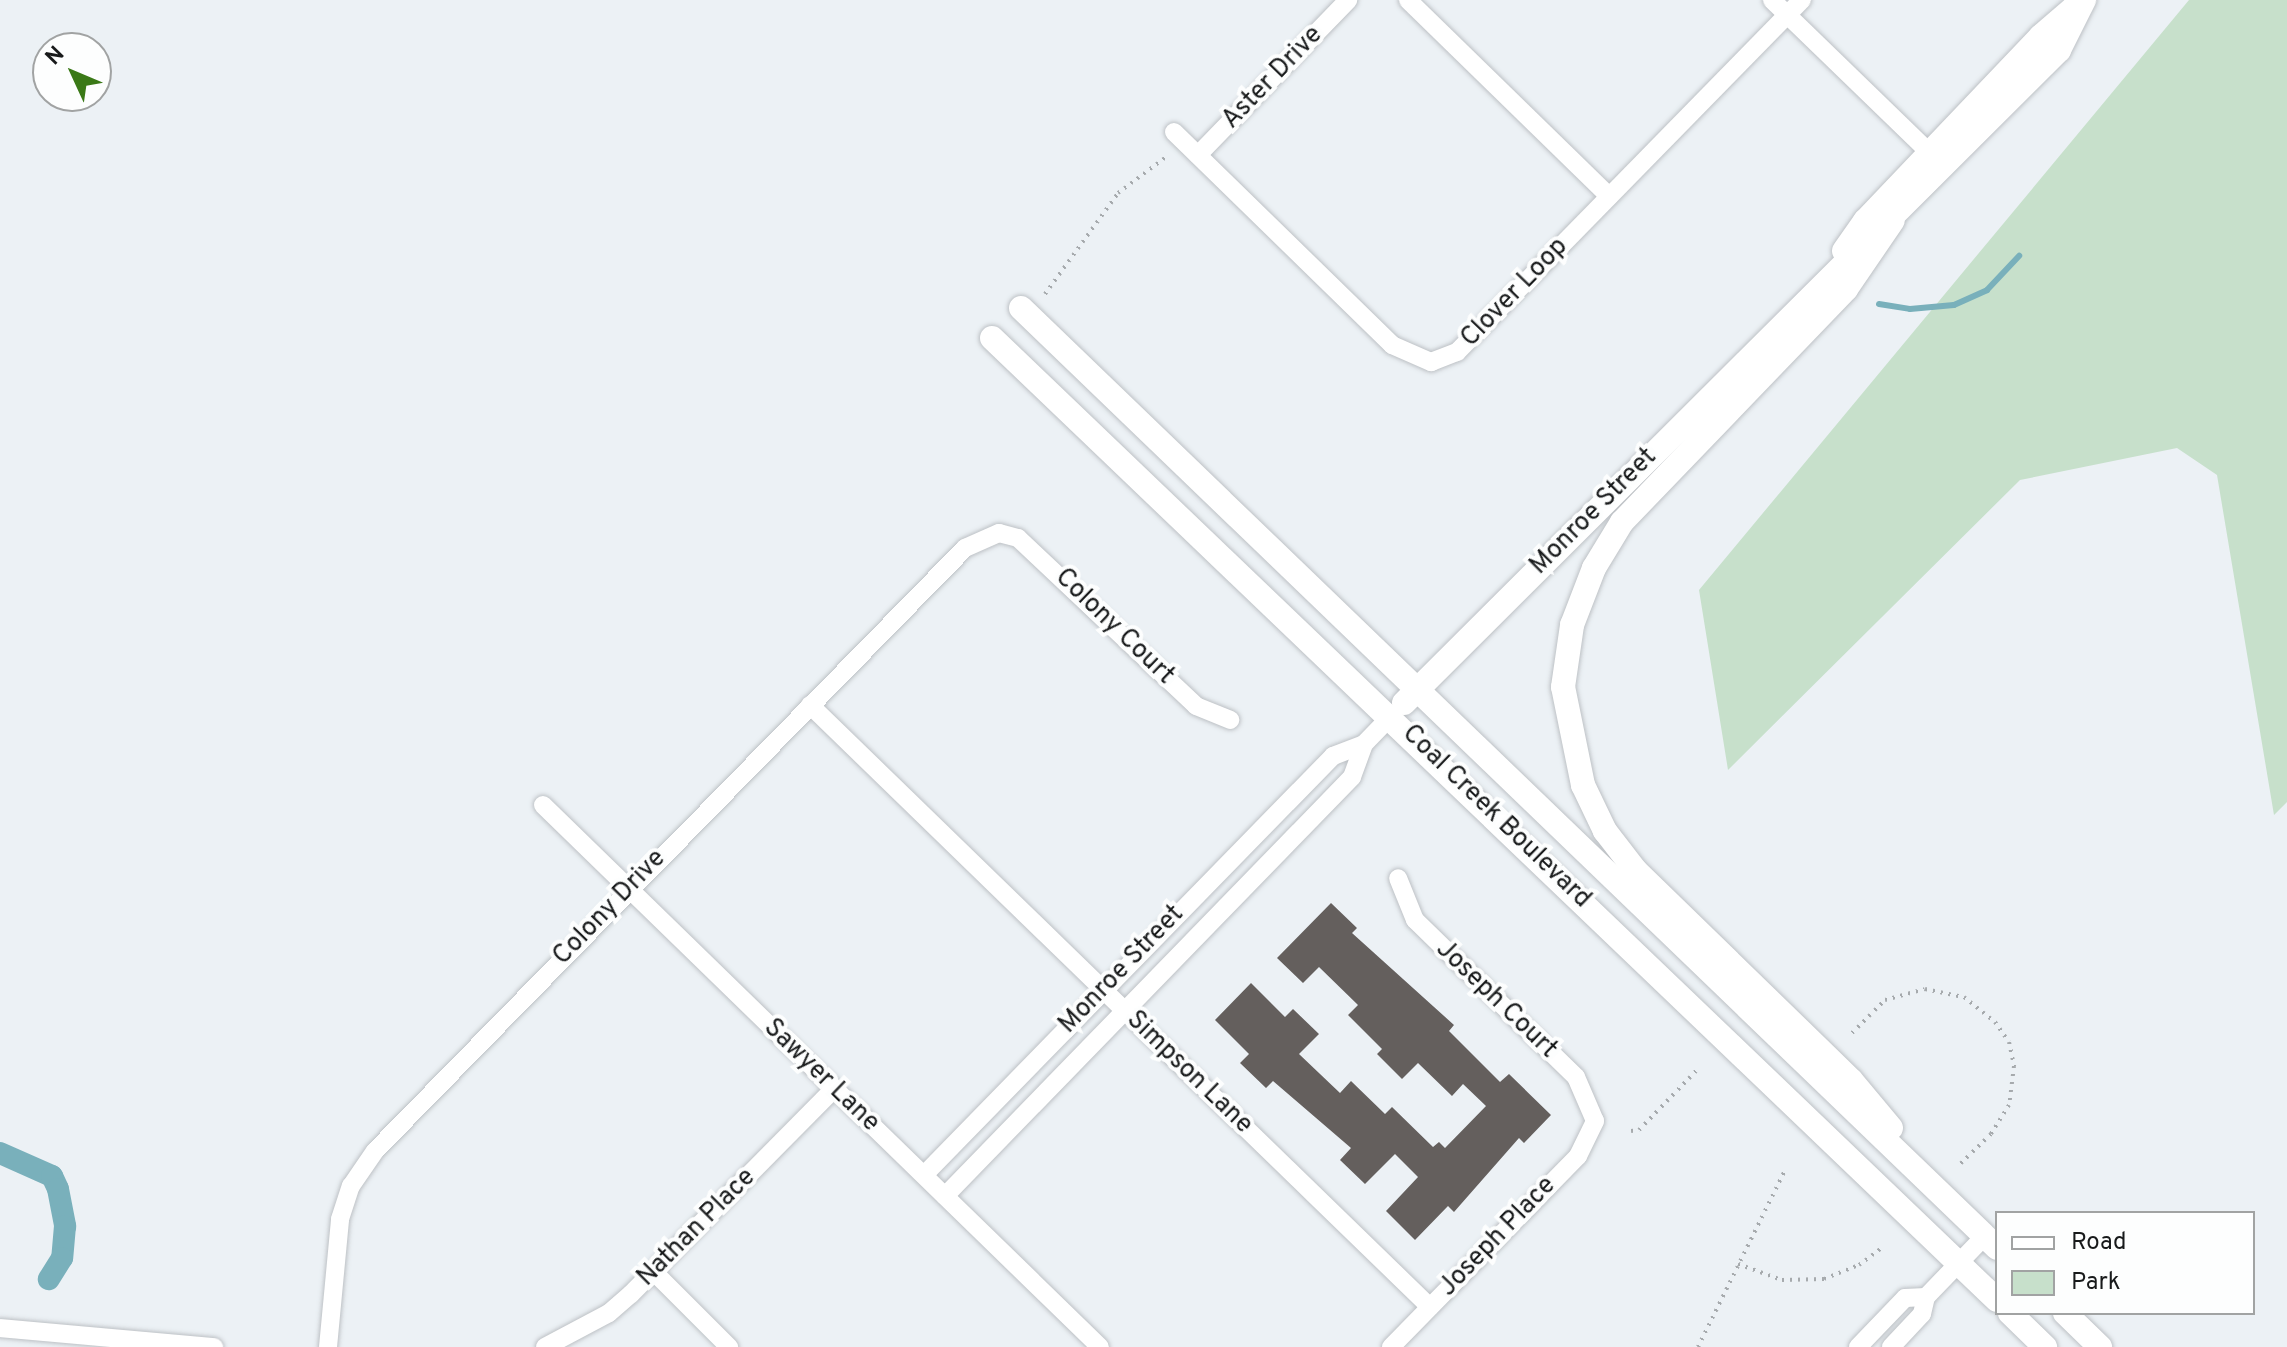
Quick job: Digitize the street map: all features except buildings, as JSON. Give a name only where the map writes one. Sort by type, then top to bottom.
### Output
[{"type":"main road","name":"Monroe Street","points":[[1824,279],[1865,221],[2041,36],[2084,0]]},
{"type":"main road","name":"Monroe Street","points":[[1391,716],[1824,279],[1893,220],[2059,50],[2084,0]]},
{"type":"main road","points":[[1893,220],[1846,289],[1622,522],[1594,568],[1572,625],[1563,687],[1583,785],[1605,831],[1636,871],[1851,1080],[1959,1211]]},
{"type":"main road","name":"Coal Creek Boulevard","points":[[1021,308],[1415,693],[1991,1242]]},
{"type":"main road","name":"Coal Creek Boulevard","points":[[992,338],[1391,716],[1995,1298]]},
{"type":"main road","points":[[2012,1315],[2045,1347]]},
{"type":"main road","points":[[2067,1315],[2100,1347]]},
{"type":"street","name":"Aster Drive","points":[[1198,155],[1348,0]]},
{"type":"street","points":[[1408,0],[1609,196]]},
{"type":"street","points":[[1772,0],[1930,153]]},
{"type":"street","name":"Clover Loop","points":[[1174,132],[1392,345],[1431,362],[1457,352],[1802,0]]},
{"type":"street","name":"Colony Drive","points":[[328,1347],[340,1219],[351,1186],[375,1151],[965,548],[999,533]]},
{"type":"street","name":"Colony Court","points":[[999,533],[1036,550],[1196,706],[1230,720]]},
{"type":"street","name":"Simpson Lane","points":[[810,705],[1430,1307]]},
{"type":"street","name":"Monroe Street","points":[[945,1196],[1122,1009],[1352,777],[1364,744],[1391,716]]},
{"type":"street","name":"Monroe Street","points":[[924,1175],[1333,756],[1364,744]]},
{"type":"street","name":"Sawyer Lane","points":[[543,805],[1100,1347]]},
{"type":"street","name":"Joseph Court","points":[[1398,878],[1415,920],[1576,1077],[1595,1121]]},
{"type":"street","name":"Nathan Place","points":[[545,1347],[609,1313],[655,1273],[834,1089]]},
{"type":"street","name":"Joseph Place","points":[[1391,1347],[1578,1156],[1595,1121]]},
{"type":"street","points":[[1891,1347],[1922,1314],[1926,1297],[1958,1263],[1991,1242]]},
{"type":"street","points":[[655,1273],[729,1347]]},
{"type":"street","points":[[1858,1347],[1905,1298],[1926,1297]]},
{"type":"street","points":[[0,1328],[214,1347]]},
{"type":"path","points":[[1045,294],[1118,193],[1166,157]]},
{"type":"path","points":[[1852,1033],[1885,1000],[1925,989],[1964,997],[1995,1022],[2009,1042],[2014,1066],[2009,1105],[1991,1134],[1959,1165]]},
{"type":"path","points":[[1631,1131],[1639,1130],[1696,1071]]},
{"type":"path","points":[[1698,1347],[1786,1168]]},
{"type":"path","points":[[1738,1264],[1782,1280],[1824,1279],[1859,1265],[1884,1246]]},
{"type":"green space","points":[[2189,0],[2287,0],[2287,802],[2274,815],[2217,475],[2177,448],[2020,480],[1728,770],[1699,590]]},
{"type":"waterway","points":[[1879,304],[1910,309],[1954,305],[1987,290],[2019,256]]},
{"type":"waterway","points":[[0,1153],[52,1176],[58,1189],[65,1226],[62,1258],[49,1279]]}]
